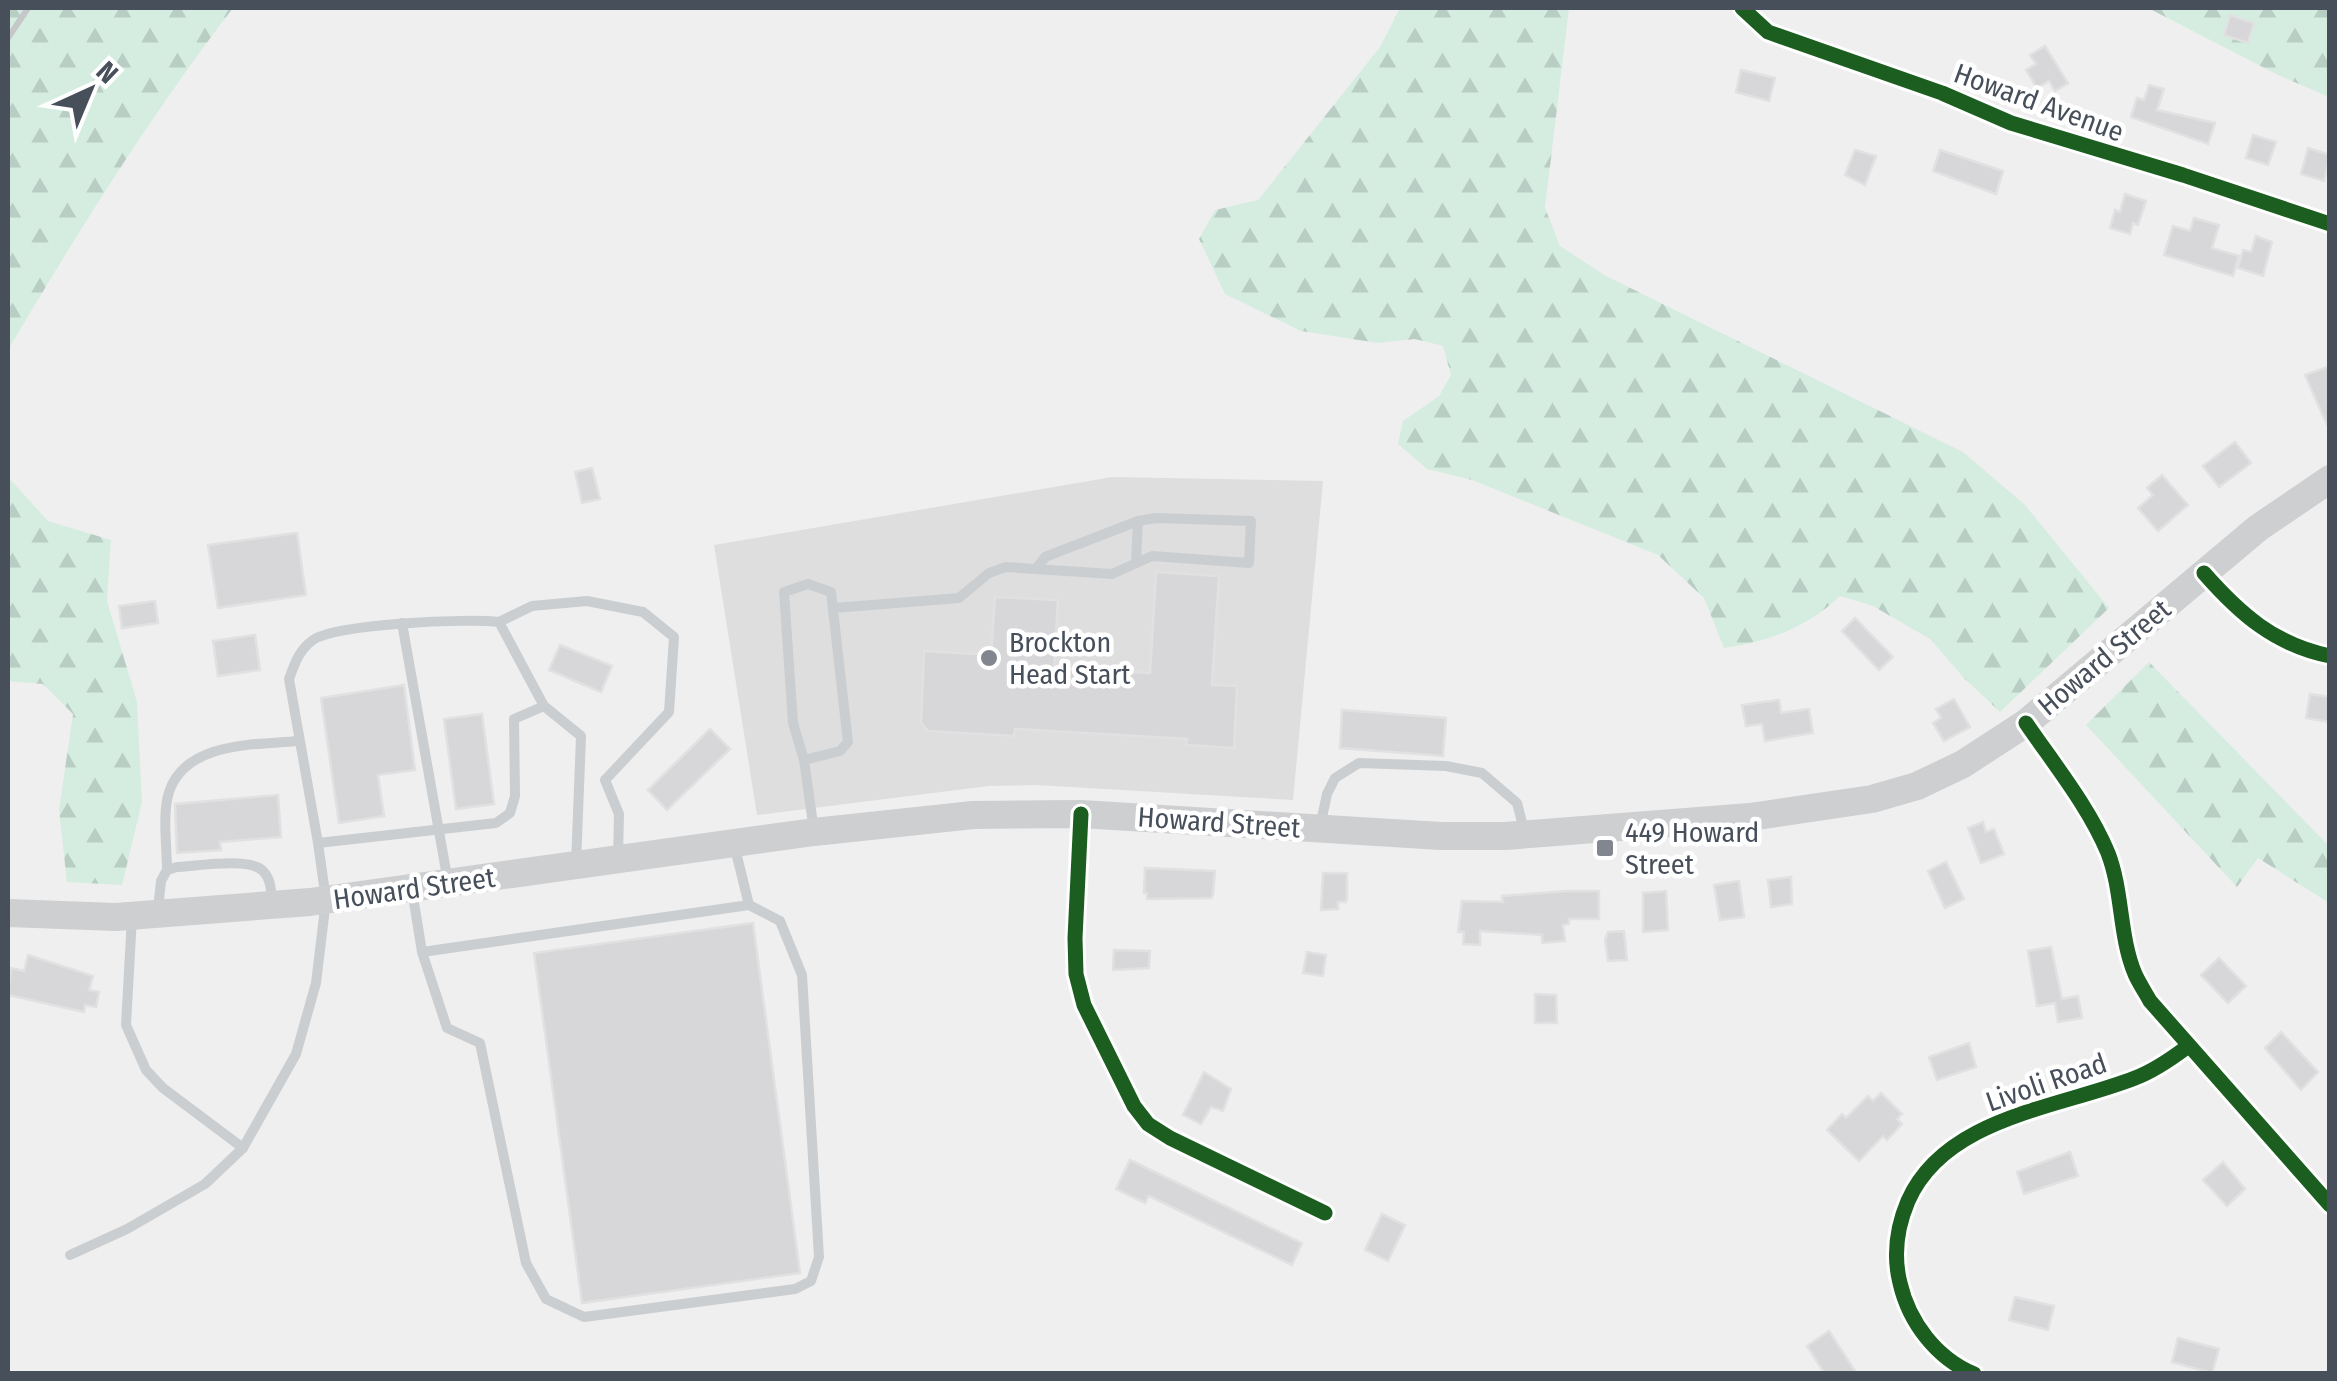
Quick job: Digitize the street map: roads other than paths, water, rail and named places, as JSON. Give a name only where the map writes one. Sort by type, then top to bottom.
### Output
[{"type":"main road","name":"Howard Street","points":[[8,912],[145,916],[272,906],[814,832],[972,815],[1081,814],[1441,836],[1525,836],[1750,816],[1872,798],[1917,786],[1963,764],[2026,722],[2286,506],[2330,478]]},
{"type":"street","name":"Howard Avenue","points":[[1742,8],[1768,32],[1942,93],[2011,123],[2330,224]]},
{"type":"street","points":[[2204,573],[2262,630],[2304,651],[2330,656]]},
{"type":"street","points":[[2026,722],[2107,852],[2120,894],[2134,972],[2150,1001],[2330,1205]]},
{"type":"street","points":[[1081,814],[1076,974],[1084,1004],[1134,1106],[1148,1124],[1170,1138],[1325,1213]]},
{"type":"street","name":"Livoli Road","points":[[1974,1374],[1942,1352],[1919,1329],[1905,1303],[1896,1251],[1901,1217],[1914,1186],[1931,1164],[1952,1147],[1988,1128],[2138,1077],[2187,1046]]},
{"type":"lane","points":[[1136,561],[1138,520]]},
{"type":"lane","points":[[834,608],[958,598],[989,573],[1006,567],[1036,569],[1112,574],[1152,556],[1248,562],[1251,520],[1138,520],[1045,557],[1036,569]]},
{"type":"lane","points":[[804,760],[840,750],[848,742],[832,592],[808,584],[784,592],[792,724],[804,760],[814,832]]},
{"type":"lane","points":[[70,1255],[127,1229],[205,1184],[244,1148],[296,1054],[316,983],[326,900],[289,679],[297,656],[316,637],[402,623],[499,622],[532,606],[588,601],[644,612],[674,637],[669,712],[605,780],[619,814],[618,860]]},
{"type":"lane","points":[[499,622],[544,706],[581,736],[576,866]]},
{"type":"lane","points":[[402,623],[448,883]]},
{"type":"lane","points":[[318,843],[496,823],[510,813],[516,796],[514,719],[544,706]]},
{"type":"lane","points":[[244,1148],[163,1088],[146,1070],[126,1025],[145,916],[167,870],[169,792],[183,770],[230,746],[298,741]]},
{"type":"lane","points":[[1320,829],[1327,794],[1335,778],[1359,763],[1446,766],[1482,772],[1516,803],[1525,836]]},
{"type":"lane","points":[[735,844],[748,905]]},
{"type":"lane","points":[[167,870],[251,863],[270,880],[272,906]]},
{"type":"lane","points":[[412,888],[422,952],[448,1028],[480,1043],[526,1263],[546,1299],[584,1317],[795,1289],[811,1281],[820,1257],[802,975],[780,921],[748,905],[422,952]]},
{"type":"railway","points":[[8,38],[28,8]]},
{"type":"place","name":"Brockton Head Start","points":[[989,658]]},
{"type":"place","name":"449 Howard Street","points":[[1605,848]]}]
